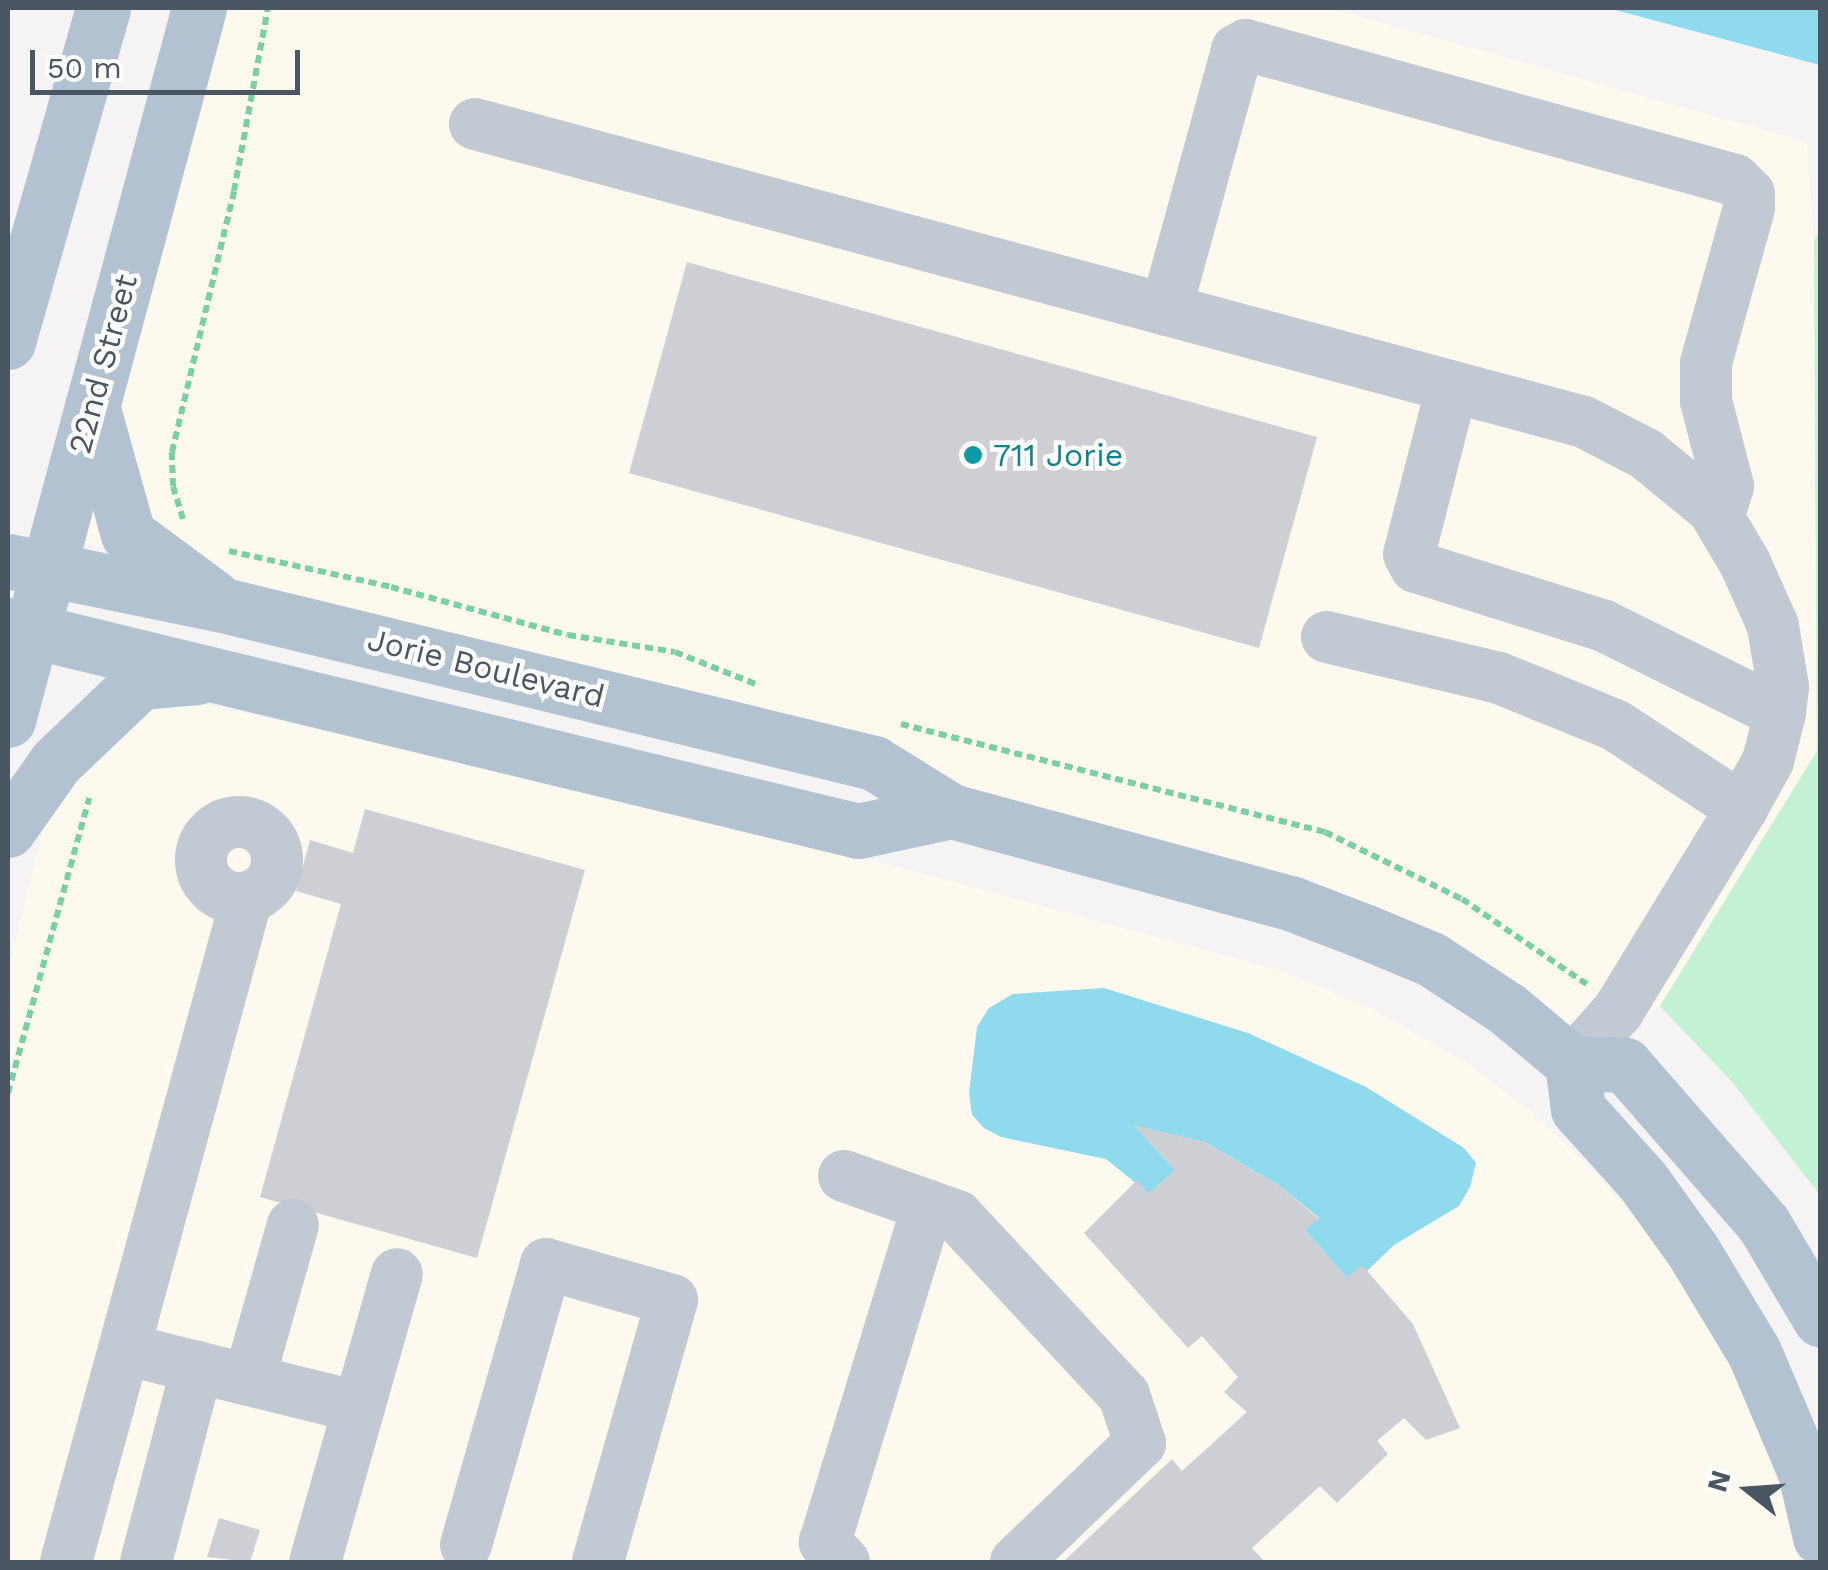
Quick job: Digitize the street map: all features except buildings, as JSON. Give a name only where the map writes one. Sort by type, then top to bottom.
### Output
[{"type":"main road","points":[[8,341],[103,8]]},
{"type":"main road","name":"22nd Street","points":[[8,720],[28,566],[92,406],[199,8]]},
{"type":"main road","points":[[92,406],[128,534],[224,605]]},
{"type":"main road","name":"Jorie Boulevard","points":[[28,566],[224,605],[874,762],[951,811],[1293,904],[1366,932],[1446,969],[1506,1008],[1572,1063]]},
{"type":"main road","name":"Jorie Boulevard","points":[[20,628],[858,831],[951,811]]},
{"type":"main road","points":[[8,830],[56,762],[140,682],[210,676]]},
{"type":"main road","points":[[1820,1319],[1763,1222],[1625,1065],[1572,1063],[1578,1109],[1662,1208],[1754,1352],[1805,1472],[1820,1538]]},
{"type":"lane","points":[[1166,310],[1237,50],[1246,45],[1735,180],[1749,194],[1749,208],[1706,364],[1706,400],[1728,486],[1723,502],[1712,510]]},
{"type":"lane","points":[[475,124],[1584,422],[1646,454],[1712,510],[1745,563],[1773,626],[1783,688],[1780,713],[1768,760],[1742,808],[1618,1012],[1572,1063]]},
{"type":"lane","points":[[1452,387],[1409,554],[1416,566],[1604,626],[1780,713]]},
{"type":"lane","points":[[1327,637],[1499,678],[1615,725],[1742,808]]},
{"type":"lane","points":[[66,1562],[246,897]]},
{"type":"lane","points":[[844,1176],[957,1216],[1124,1395],[1140,1443],[1016,1562]]},
{"type":"lane","points":[[844,1562],[825,1542],[928,1205]]},
{"type":"lane","points":[[249,1380],[293,1225]]},
{"type":"lane","points":[[466,1545],[546,1264],[672,1300],[598,1562]]},
{"type":"lane","points":[[315,1562],[397,1274]]},
{"type":"lane","points":[[124,1349],[359,1406]]},
{"type":"lane","points":[[146,1562],[196,1367]]},
{"type":"path","points":[[183,519],[172,486],[172,452],[234,191],[268,8]]},
{"type":"path","points":[[8,1093],[93,783]]},
{"type":"shaded area","points":[[203,8],[1330,8],[1807,142],[1814,240],[1817,751],[1660,1006],[1599,1053],[1294,883],[76,540]]},
{"type":"shaded area","points":[[192,701],[754,828],[1283,971],[1370,1008],[1464,1061],[1535,1115],[1598,1175],[1659,1247],[1704,1317],[1753,1409],[1784,1501],[1799,1562],[8,1562],[8,971],[47,812],[121,711]]},
{"type":"green space","points":[[1820,230],[1820,1195],[1733,1083],[1660,1006],[1817,751],[1814,240]]},
{"type":"water","points":[[1608,8],[1820,8],[1820,65]]},
{"type":"water","points":[[1104,988],[1248,1033],[1366,1087],[1464,1148],[1476,1163],[1470,1187],[1459,1206],[1394,1245],[1367,1271],[1362,1266],[1347,1278],[1305,1230],[1319,1218],[1280,1186],[1205,1142],[1135,1126],[1175,1170],[1149,1194],[1106,1159],[1001,1137],[984,1128],[972,1115],[969,1093],[977,1027],[989,1008],[1013,994]]},
{"type":"place","name":"711 Jorie","points":[[973,455]]}]
